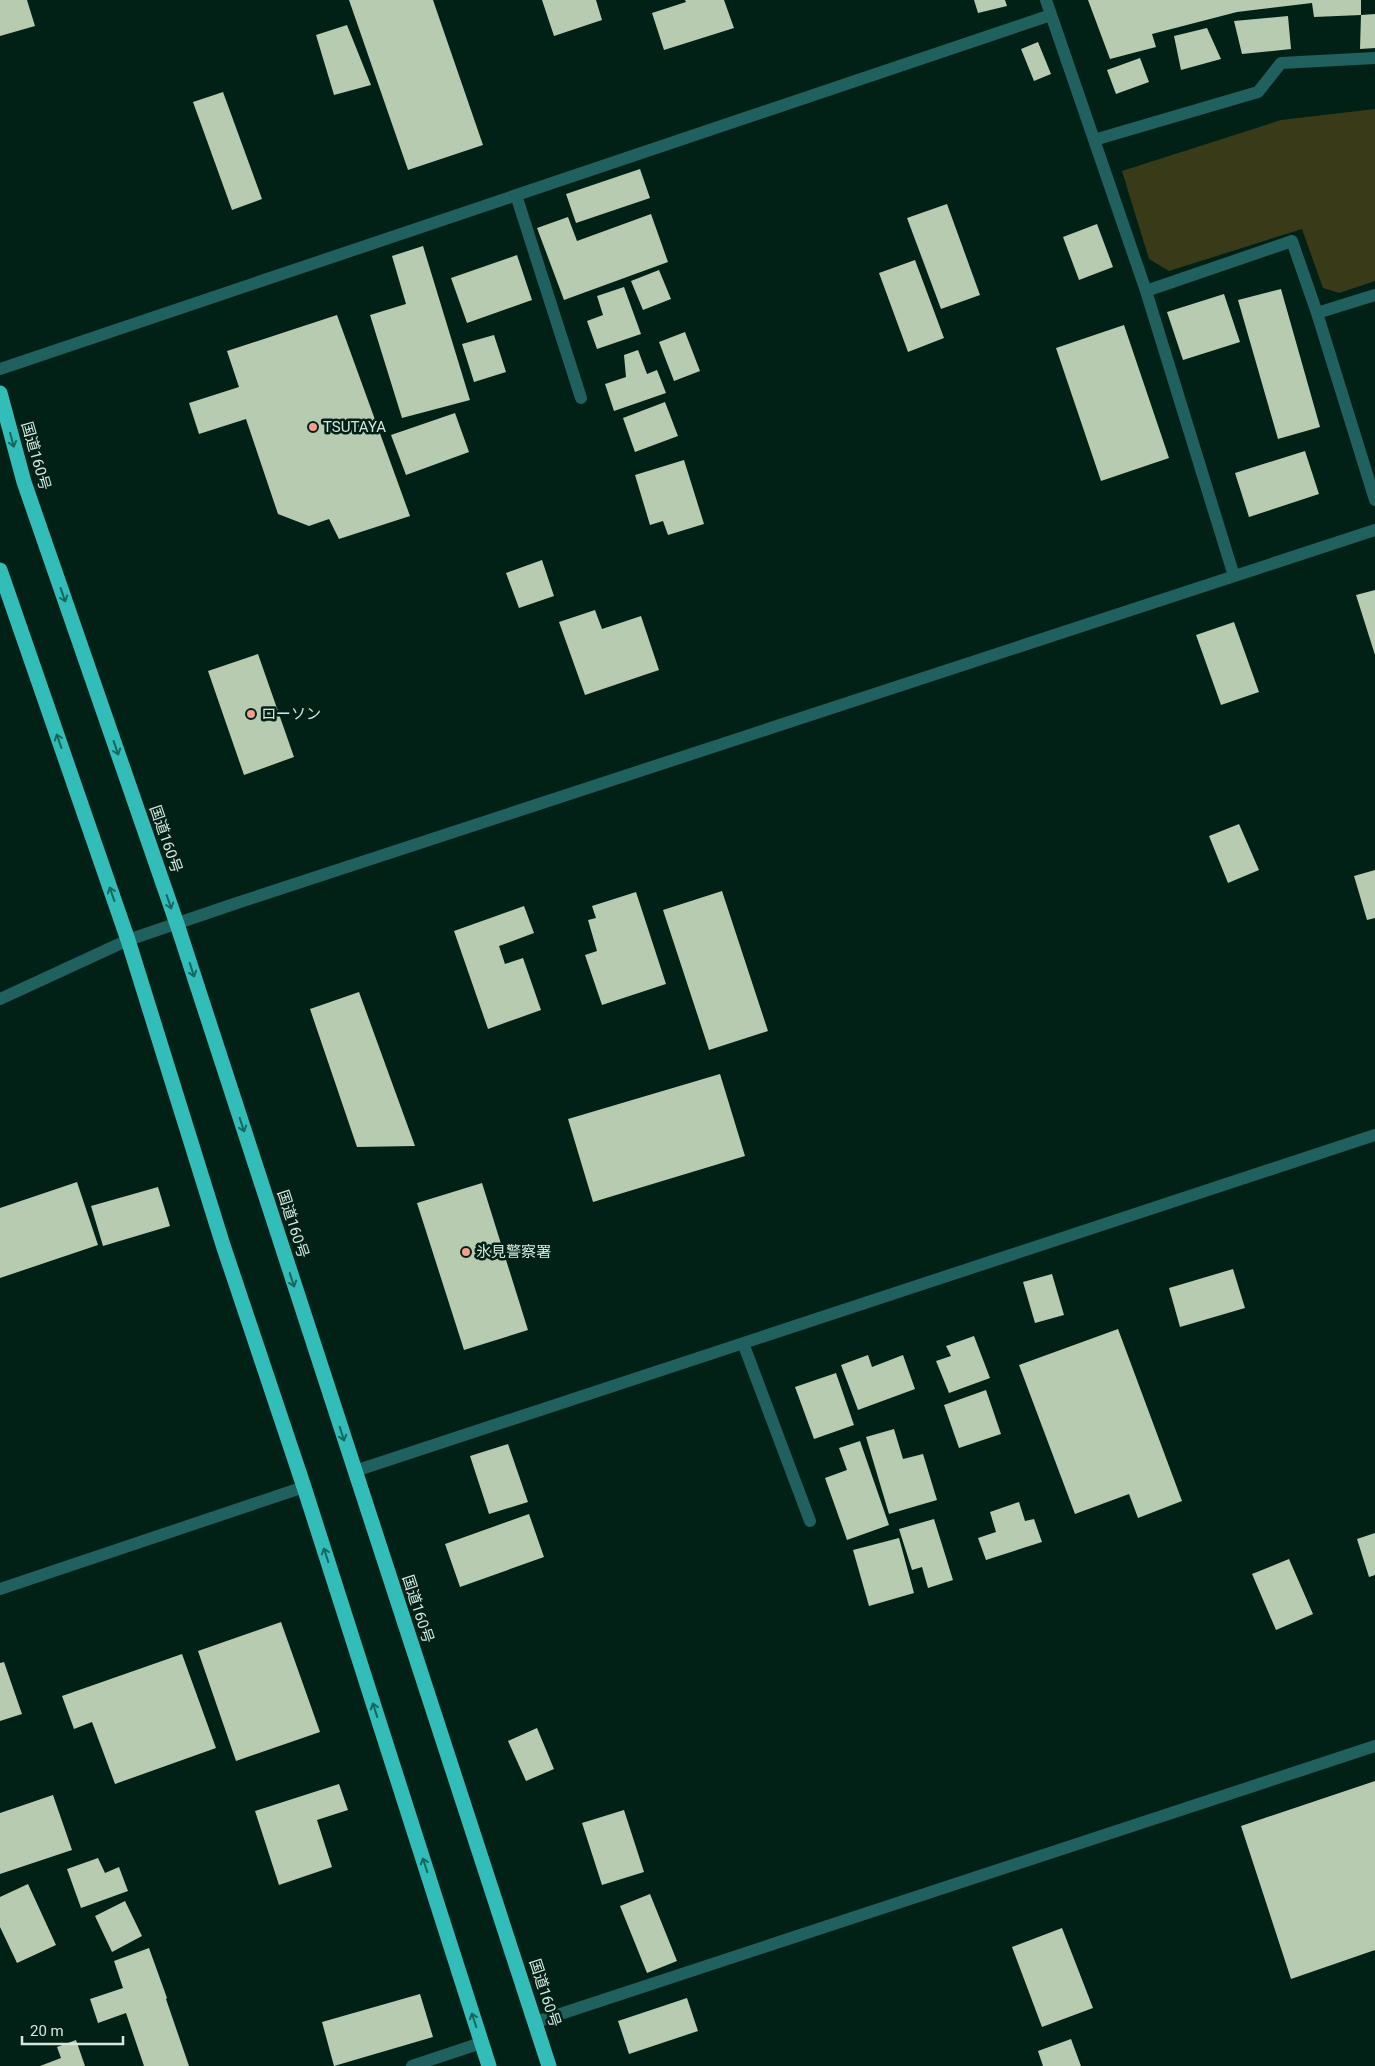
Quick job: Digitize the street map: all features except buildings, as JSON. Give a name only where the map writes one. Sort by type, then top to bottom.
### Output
[{"type":"highway","name":"国道160号","points":[[0,393],[24,482],[177,924],[549,2066]]},
{"type":"highway","points":[[0,570],[128,940],[223,1245],[304,1487],[489,2066]]},
{"type":"street","points":[[1046,0],[1146,291],[1234,576]]},
{"type":"street","points":[[0,369],[1051,15]]},
{"type":"street","points":[[1094,140],[1258,92],[1282,63],[1375,58]]},
{"type":"street","points":[[516,195],[582,398]]},
{"type":"street","points":[[1146,291],[1292,241],[1317,313],[1375,500]]},
{"type":"street","points":[[1317,313],[1375,295]]},
{"type":"street","points":[[0,999],[128,940],[237,902],[1375,530]]},
{"type":"street","points":[[354,1472],[1375,1135]]},
{"type":"street","points":[[743,1343],[810,1521]]},
{"type":"street","points":[[0,1589],[304,1487]]},
{"type":"street","points":[[536,2022],[1375,1746]]},
{"type":"street","points":[[412,2066],[481,2043]]},
{"type":"shaded area","points":[[1375,109],[1375,281],[1339,293],[1323,288],[1302,229],[1169,271],[1149,259],[1122,171],[1281,120]]},
{"type":"place","name":"TSUTAYA","points":[[313,427]]},
{"type":"place","name":"ローソン","points":[[251,714]]},
{"type":"place","name":"氷見警察署","points":[[466,1252]]}]
